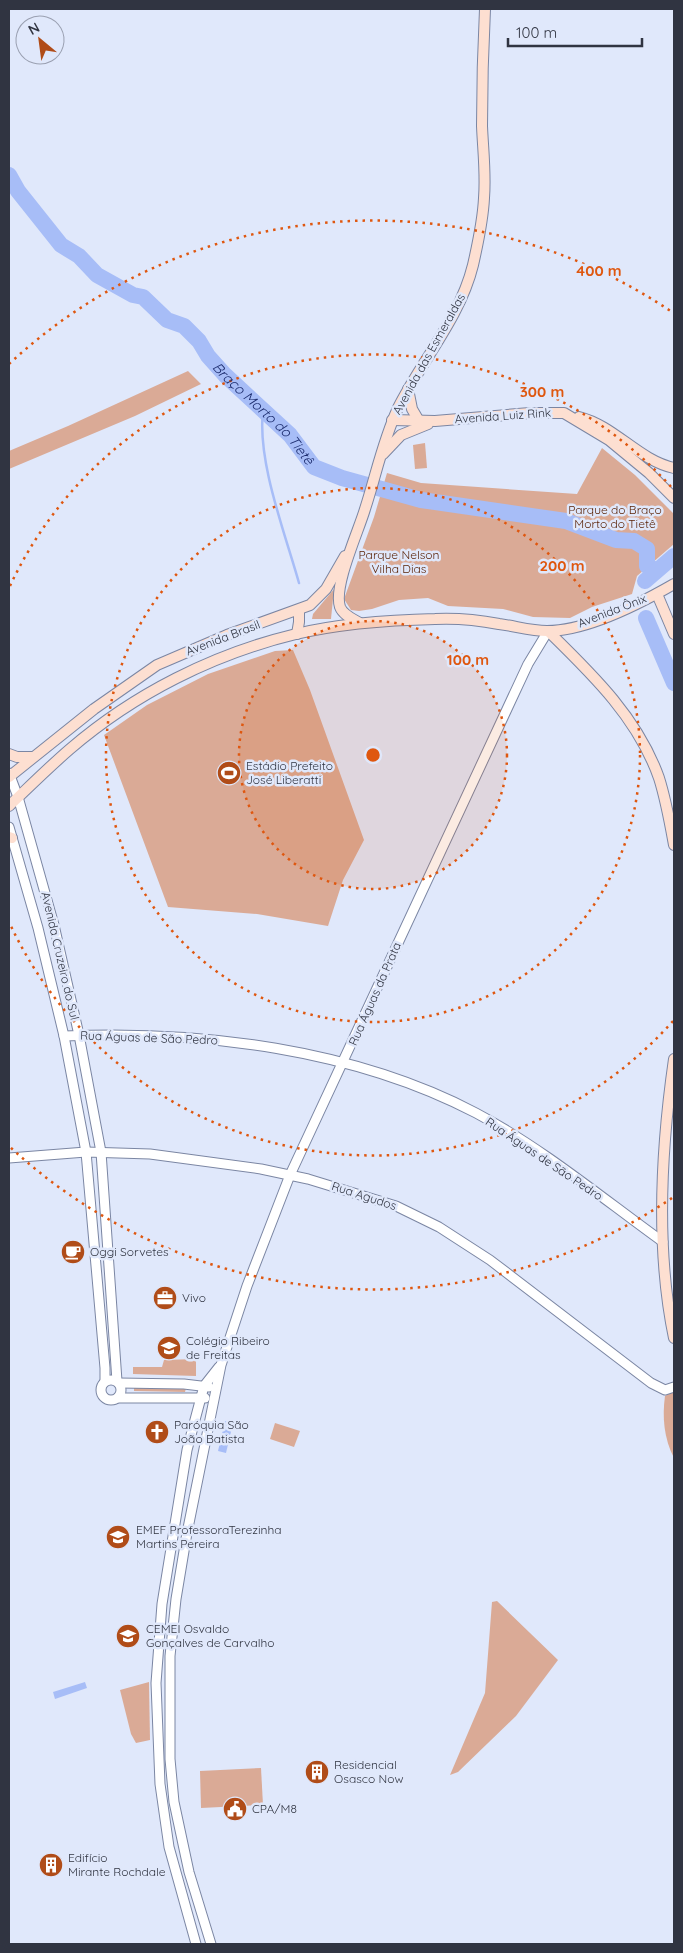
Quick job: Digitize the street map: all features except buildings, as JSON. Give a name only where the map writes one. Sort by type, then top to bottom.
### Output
[{"type":"main road","name":"Avenida das Esmeraldas","points":[[352,544],[365,510],[392,420],[408,389],[453,315],[466,287],[479,234],[484,196],[482,119],[485,9]]},
{"type":"main road","points":[[408,389],[412,409],[420,421]]},
{"type":"main road","name":"Avenida Luiz Rink","points":[[392,420],[435,421],[530,413],[564,413],[610,440],[648,472],[674,498]]},
{"type":"main road","points":[[564,413],[597,422],[651,460],[674,468]]},
{"type":"main road","points":[[381,456],[401,435],[435,421]]},
{"type":"main road","points":[[352,544],[340,591],[340,602],[346,615],[360,623]]},
{"type":"main road","name":"Avenida Brasil","points":[[9,775],[94,709],[157,665],[227,635],[299,610],[318,599],[326,589],[352,544]]},
{"type":"main road","name":"Avenida Ônix","points":[[548,630],[566,628],[603,617],[657,594],[674,584]]},
{"type":"main road","points":[[657,594],[674,634]]},
{"type":"main road","points":[[297,634],[299,610]]},
{"type":"main road","name":"Avenida Brasil","points":[[9,806],[70,749],[123,710],[164,684],[210,663],[297,634],[360,623],[449,618],[548,630]]},
{"type":"main road","points":[[548,630],[614,699],[641,740],[650,756],[661,786],[674,845]]},
{"type":"main road","points":[[9,754],[17,757],[33,757]]},
{"type":"main road","points":[[674,1059],[668,1100],[664,1159],[663,1242],[663,1268],[674,1338]]},
{"type":"street","name":"Rua Águas da Prata","points":[[211,1944],[189,1872],[176,1816],[170,1760],[170,1656],[176,1599],[187,1533],[220,1364],[247,1286],[290,1175],[344,1063],[528,664],[548,630]]},
{"type":"street","name":"Avenida Cruzeiro do Sul","points":[[9,775],[18,797],[54,926],[101,1152],[118,1382]]},
{"type":"street","name":"Avenida Cruzeiro do Sul","points":[[9,827],[10,838],[38,928],[64,1036],[86,1152],[105,1381]]},
{"type":"street","name":"Rua Águas de São Pedro","points":[[64,1036],[151,1036],[220,1041],[283,1049],[386,1075],[444,1098],[498,1126],[552,1162],[663,1242]]},
{"type":"street","name":"Rua Agudos","points":[[9,1158],[86,1152],[150,1154],[290,1175],[396,1206],[439,1227],[490,1260],[651,1383],[670,1388]]},
{"type":"street","name":"Rua Águas da Prata","points":[[196,1944],[168,1847],[164,1820],[157,1746],[158,1657],[162,1604],[185,1459],[195,1414],[204,1386],[220,1364]]},
{"type":"street","points":[[111,1379],[118,1382],[204,1386],[215,1394],[200,1398],[118,1398],[112,1400],[104,1397],[101,1388],[105,1381],[111,1379]]},
{"type":"street","points":[[118,1382],[122,1392],[118,1398]]},
{"type":"green space","points":[[188,371],[201,384],[135,416],[9,469],[9,451]]},
{"type":"green space","points":[[425,443],[427,468],[415,469],[413,445]]},
{"type":"green space","points":[[602,448],[635,475],[674,514],[674,544],[637,576],[632,594],[592,607],[570,618],[533,617],[503,609],[448,606],[428,598],[399,600],[372,609],[359,611],[351,610],[344,599],[374,517],[387,473],[421,483],[577,494]]},
{"type":"green space","points":[[334,589],[331,619],[312,619],[313,614]]},
{"type":"green space","name":"Estádio Prefeito José Liberatti","points":[[293,650],[310,690],[364,840],[343,880],[328,926],[257,914],[168,907],[104,735],[147,705],[208,674],[275,651]]},
{"type":"green space","points":[[196,1359],[196,1376],[133,1374],[133,1367],[162,1367],[164,1360]]},
{"type":"green space","points":[[134,1388],[186,1388],[185,1392],[134,1391]]},
{"type":"green space","points":[[674,1391],[674,1458],[666,1436],[664,1412],[665,1396]]},
{"type":"green space","points":[[275,1423],[300,1431],[294,1447],[270,1439]]},
{"type":"green space","points":[[497,1601],[558,1660],[516,1716],[458,1772],[450,1775],[485,1693],[492,1602]]},
{"type":"green space","points":[[149,1682],[150,1740],[136,1743],[131,1734],[120,1690]]},
{"type":"green space","points":[[261,1768],[263,1805],[201,1808],[200,1771]]},
{"type":"water","points":[[225,1421],[233,1423],[226,1453],[218,1451]]},
{"type":"water","points":[[85,1682],[87,1688],[55,1699],[53,1692]]},
{"type":"waterway","name":"Braço Morto do Tietê","points":[[9,175],[18,191],[61,245],[79,256],[97,275],[133,295],[143,297],[167,320],[184,326],[199,341],[208,356],[225,375],[290,435],[314,467],[342,478],[421,500],[566,521],[616,540],[634,541],[647,549],[647,566],[656,570]]},
{"type":"waterway","points":[[263,411],[262,431],[268,474],[299,583]]},
{"type":"waterway","name":"Braço Morto do Tietê","points":[[645,581],[674,556]]},
{"type":"waterway","points":[[646,618],[674,683]]},
{"type":"place","name":"Estádio Prefeito José Liberatti","points":[[229,773]]},
{"type":"place","name":"Oggi Sorvetes","points":[[73,1252]]},
{"type":"place","name":"Vivo","points":[[165,1298]]},
{"type":"place","name":"Colégio Ribeiro de Freitas","points":[[169,1348]]},
{"type":"place","name":"Paróquia São João Batista","points":[[157,1432]]},
{"type":"place","name":"EMEF ProfessoraTerezinha Martins Pereira","points":[[118,1537]]},
{"type":"place","name":"CEMEI Osvaldo Gonçalves de Carvalho","points":[[128,1636]]},
{"type":"place","name":"Residencial Osasco Now","points":[[317,1772]]},
{"type":"place","name":"CPA/M8","points":[[235,1809]]},
{"type":"place","name":"Edifício Mirante Rochdale","points":[[51,1865]]},
{"type":"park label","name":"Parque do Braço Morto do Tietê","points":[[615,517]]},
{"type":"park label","name":"Parque Nelson Vilha Dias","points":[[399,562]]}]
